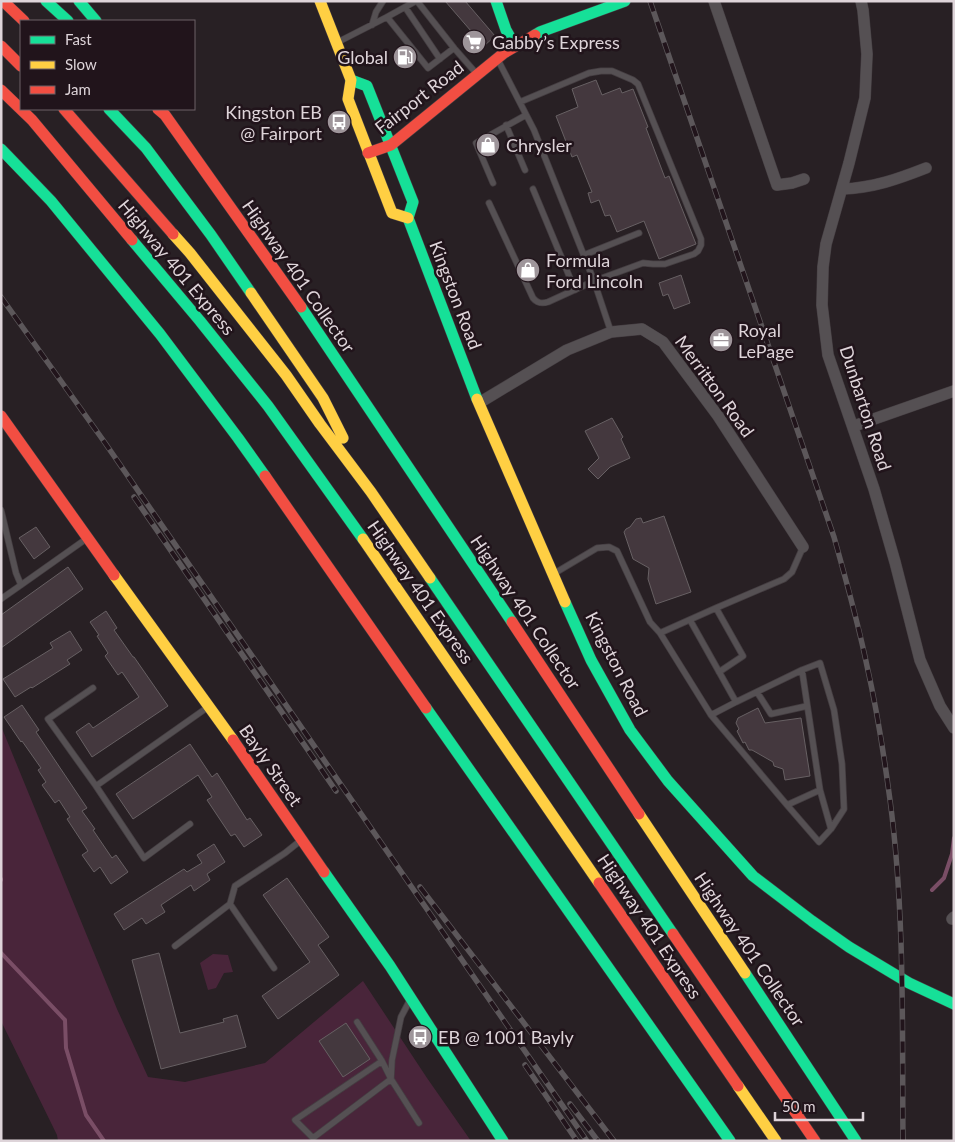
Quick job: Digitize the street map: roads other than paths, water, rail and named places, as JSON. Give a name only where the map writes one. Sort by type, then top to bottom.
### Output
[{"type":"main road","points":[[3,1],[23,20]]},
{"type":"main road","points":[[46,1],[67,20]]},
{"type":"main road","points":[[79,1],[95,20]]},
{"type":"main road","points":[[320,1],[351,80],[348,99],[368,154],[392,213],[408,218]]},
{"type":"main road","points":[[496,1],[506,30],[515,46]]},
{"type":"main road","name":"Fairport Road","points":[[368,154],[391,144],[497,58],[515,46],[540,32],[625,1]]},
{"type":"main road","points":[[1,46],[20,65]]},
{"type":"main road","name":"Kingston Road","points":[[351,80],[367,86],[413,202],[408,218],[479,403],[591,660],[630,730],[668,781],[753,876],[849,947],[909,983],[954,1004]]},
{"type":"main road","name":"Highway 401 Express","points":[[1,90],[20,108]]},
{"type":"main road","name":"Highway 401 Express","points":[[22,110],[200,321],[268,406],[340,506],[776,1141]]},
{"type":"main road","name":"Highway 401 Express","points":[[65,110],[190,253],[286,375],[371,492],[816,1141]]},
{"type":"main road","points":[[110,110],[146,148],[211,235],[323,398],[371,492]]},
{"type":"main road","name":"Highway 401 Collector","points":[[161,111],[284,281],[856,1141]]},
{"type":"main road","points":[[1,149],[51,201],[160,334],[238,438],[730,1141]]},
{"type":"main road","name":"Bayly Street","points":[[1,416],[209,706],[390,966],[503,1141]]},
{"type":"street","points":[[714,1],[777,186],[804,179]]},
{"type":"street","name":"Dunbarton Road","points":[[861,1],[867,54],[865,98],[826,244],[823,267],[822,305],[828,355],[854,426],[896,562],[920,660],[940,706],[954,728]]},
{"type":"street","points":[[842,189],[886,183],[926,168]]},
{"type":"street","name":"Merritton Road","points":[[479,403],[566,350],[611,332],[642,328],[663,342],[718,416],[803,546]]},
{"type":"street","points":[[854,426],[954,391]]},
{"type":"lane","points":[[372,25],[376,12],[383,1]]},
{"type":"lane","points":[[336,43],[387,18],[416,1],[477,74]]},
{"type":"lane","points":[[405,7],[440,59]]},
{"type":"lane","points":[[387,18],[428,68],[454,48]]},
{"type":"lane","points":[[497,58],[534,130],[594,281],[611,332]]},
{"type":"lane","points":[[489,203],[533,298],[537,302],[548,302],[594,281],[643,263],[665,264],[694,254],[698,251],[700,245],[701,240],[638,84],[633,80],[612,71],[589,73],[520,102]]},
{"type":"lane","points":[[494,183],[476,143],[526,115]]},
{"type":"lane","points":[[506,125],[525,170]]},
{"type":"lane","points":[[533,189],[575,290]]},
{"type":"lane","points":[[584,255],[639,233]]},
{"type":"lane","points":[[1,510],[16,573],[21,585]]},
{"type":"lane","points":[[1,599],[87,538]]},
{"type":"lane","points":[[660,634],[784,579],[792,572],[803,546]]},
{"type":"lane","points":[[553,574],[597,548],[609,547],[617,551],[650,622],[660,634],[711,715],[819,842],[831,829],[844,809],[842,764],[834,710],[820,662],[711,715]]},
{"type":"lane","points":[[716,608],[743,656],[718,672]]},
{"type":"lane","points":[[690,620],[736,702]]},
{"type":"lane","points":[[802,670],[820,790],[831,829]]},
{"type":"lane","points":[[93,688],[48,719],[144,858],[190,824]]},
{"type":"lane","points":[[757,692],[771,714],[807,706]]},
{"type":"lane","points":[[96,786],[209,706]]},
{"type":"lane","points":[[787,804],[820,790]]},
{"type":"lane","points":[[175,946],[230,904],[235,886],[302,840]]},
{"type":"lane","points":[[230,904],[274,968]]},
{"type":"lane","points":[[382,1061],[295,1120],[313,1138],[391,1079],[392,1060],[401,1017],[410,998]]},
{"type":"lane","points":[[358,1022],[419,1123]]},
{"type":"waterway","points":[[932,890],[944,878],[952,854],[954,838]]},
{"type":"waterway","points":[[1,953],[65,1020],[66,1048],[86,1115],[104,1141]]},
{"type":"railway","points":[[650,1],[834,537],[852,601],[874,699],[890,800],[898,885],[902,970],[903,1141]]},
{"type":"railway","points":[[1,297],[103,440],[587,1141]]},
{"type":"railway","points":[[134,497],[336,791]]},
{"type":"railway","points":[[420,887],[614,1141]]},
{"type":"railway","points":[[525,1065],[577,1141]]},
{"type":"railway","points":[[570,1104],[598,1141]]},
{"type":"place","name":"Gabby’s Express","points":[[474,42]]},
{"type":"place","name":"Global","points":[[405,57]]},
{"type":"place","name":"Kingston EB @ Fairport","points":[[339,122]]},
{"type":"place","name":"Chrysler","points":[[488,145]]},
{"type":"place","name":"Formula Ford Lincoln","points":[[528,270]]},
{"type":"place","name":"Royal LePage","points":[[721,340]]},
{"type":"place","name":"EB @ 1001 Bayly","points":[[420,1037]]}]
